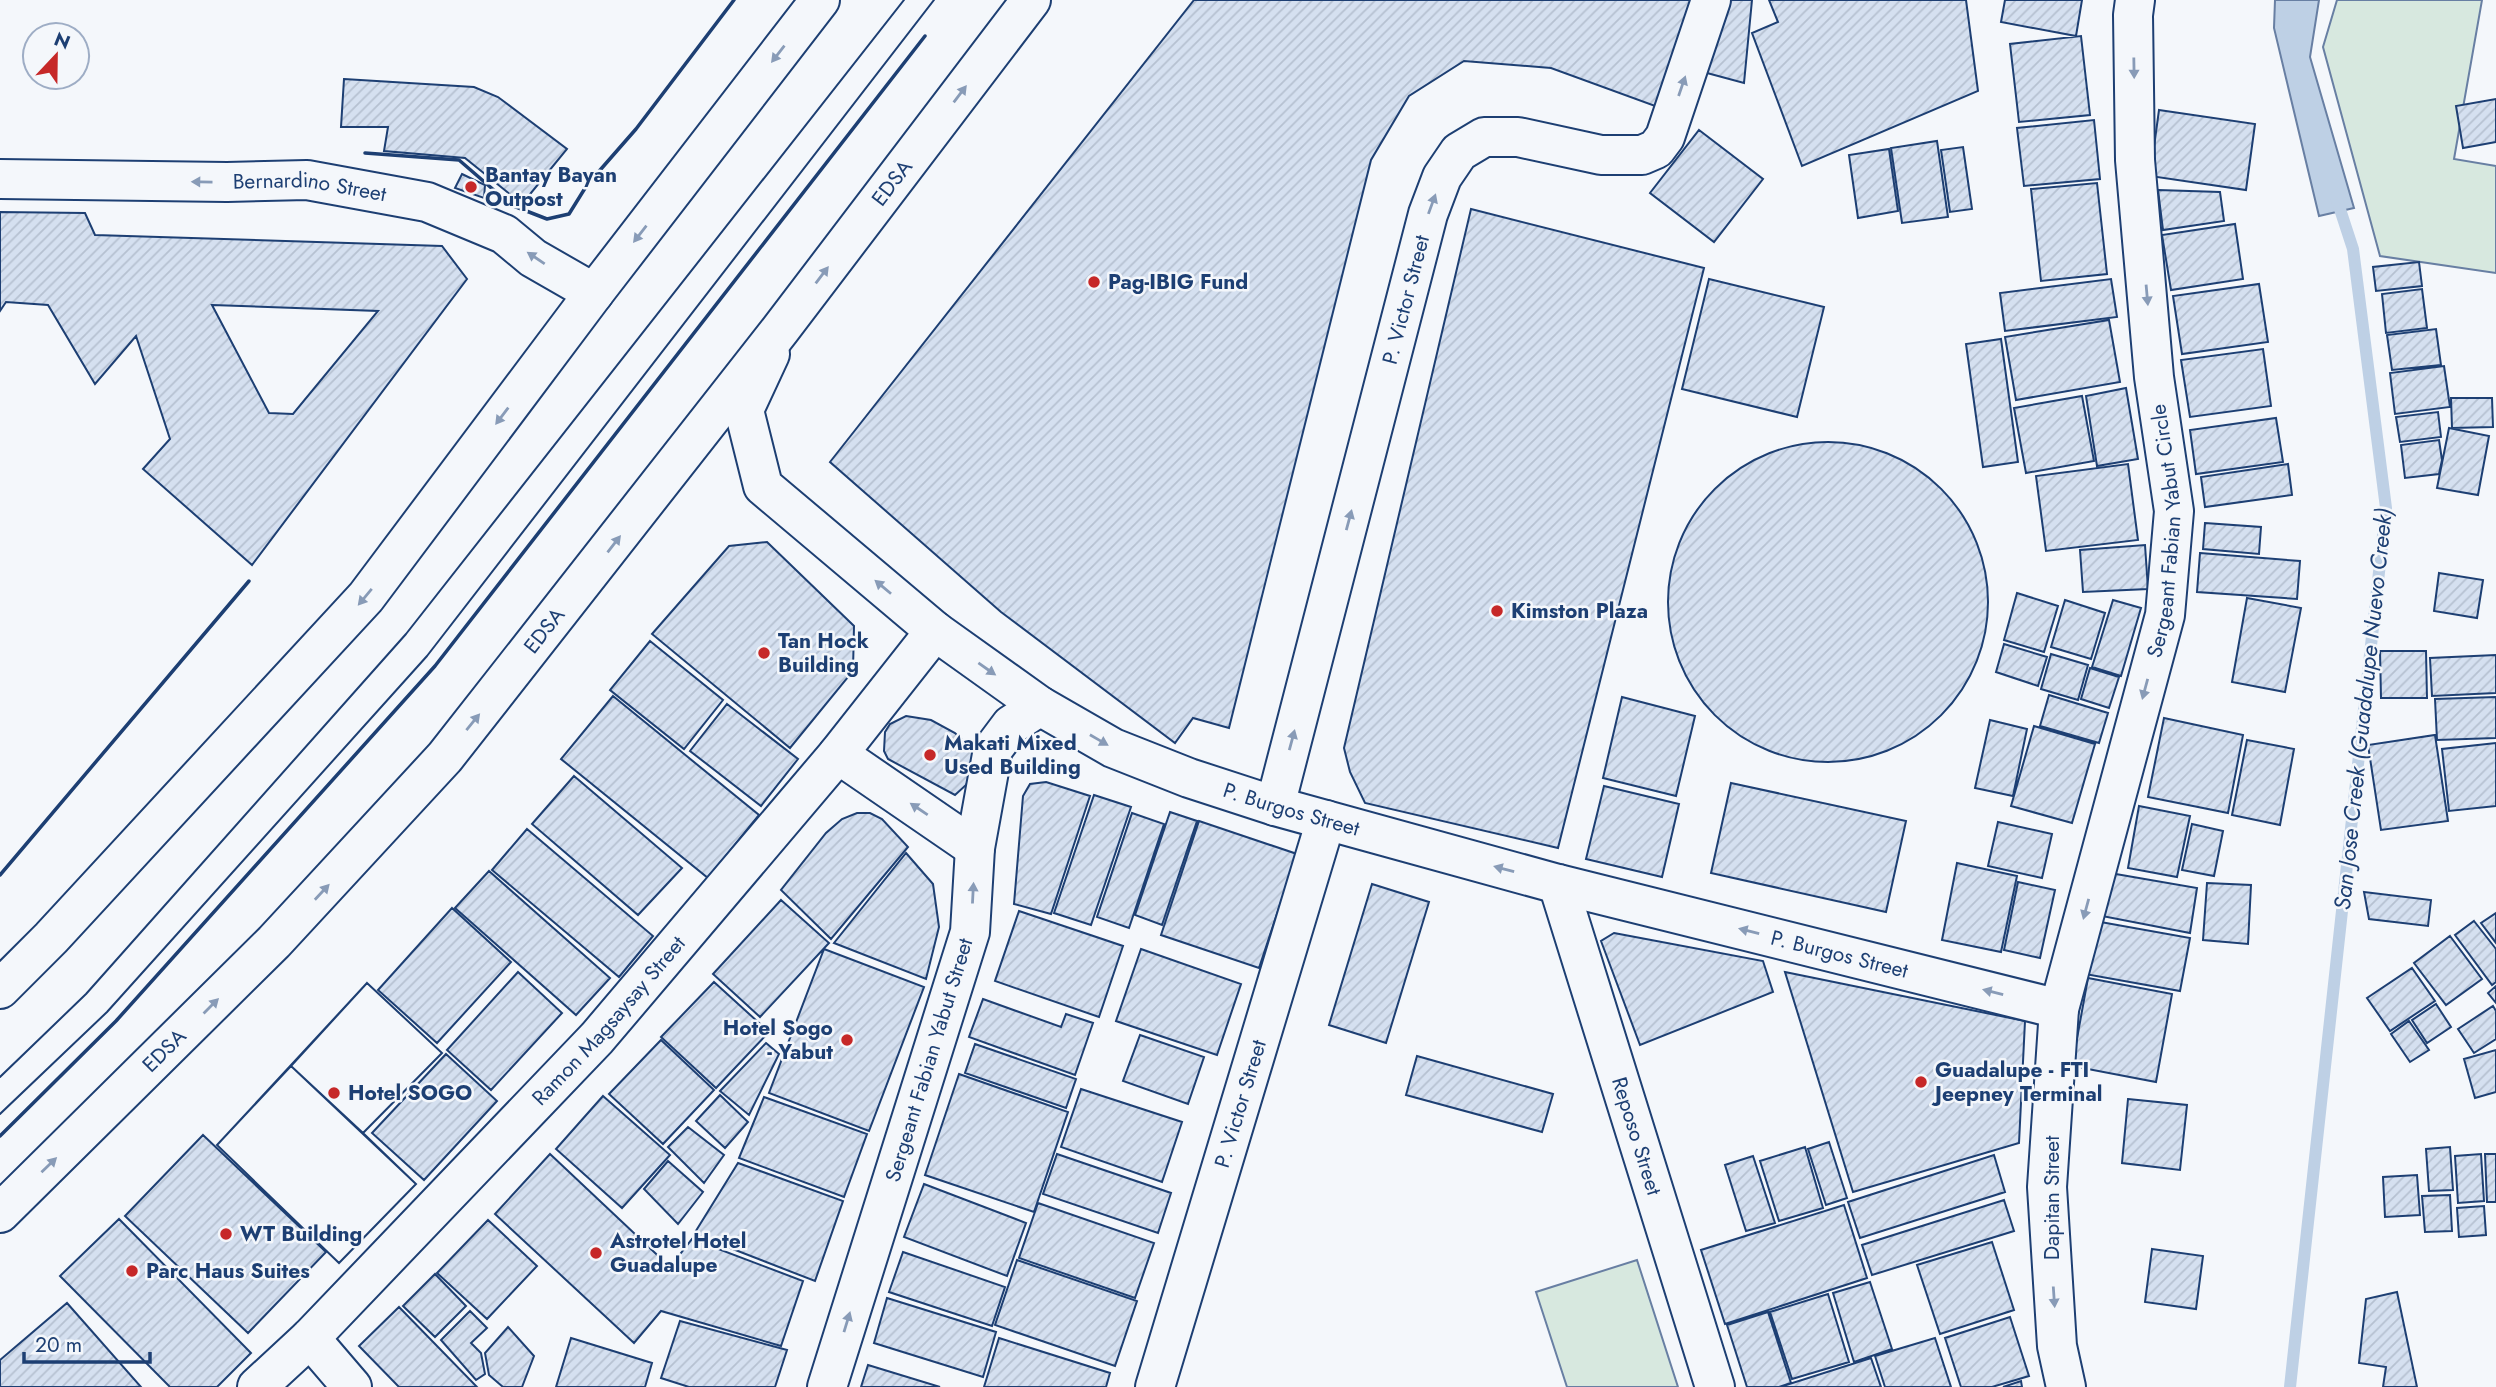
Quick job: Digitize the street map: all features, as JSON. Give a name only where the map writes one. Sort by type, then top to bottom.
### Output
[{"type":"main road","points":[[0,989],[51,938],[366,597],[594,293],[820,0]]},
{"type":"main road","name":"EDSA","points":[[0,1213],[275,942],[423,783],[511,675],[780,330],[1031,0]]},
{"type":"main road","name":"P. Victor Street","points":[[1275,806],[1428,214],[1442,177],[1459,152],[1484,136],[1518,137],[1601,156],[1642,155],[1656,149],[1665,137],[1711,0]]},
{"type":"main road","name":"Sergeant Fabian Yabut Circle","points":[[2059,1009],[2165,615],[2174,511],[2154,377],[2135,160],[2135,0]]},
{"type":"main road","name":"Bernardino Street","points":[[0,179],[227,182],[307,180],[427,202],[504,234],[533,257],[594,293]]},
{"type":"main road","name":"P. Burgos Street","points":[[780,330],[744,410],[764,486],[935,631],[1040,706],[1113,748],[1189,778],[1275,806],[1558,884],[2059,1009]]},
{"type":"main road","name":"Ramon Magsaysay Street","points":[[257,1387],[310,1338],[597,1038],[838,754],[935,631]]},
{"type":"main road","name":"Sergeant Fabian Yabut Street","points":[[827,1387],[970,932],[975,848],[993,749],[1011,725],[1040,706]]},
{"type":"main road","points":[[838,754],[975,848]]},
{"type":"main road","name":"P. Victor Street","points":[[1155,1387],[1326,820]]},
{"type":"main road","name":"Reposo Street","points":[[1558,884],[1716,1387]]},
{"type":"main road","name":"Dapitan Street","points":[[2059,1009],[2047,1187],[2057,1346],[2066,1387]]},
{"type":"main road","points":[[310,1338],[352,1387]]},
{"type":"shaded area","points":[[2337,0],[2482,0],[2454,159],[2496,166],[2496,273],[2380,256],[2323,47]]},
{"type":"shaded area","points":[[1637,1260],[1678,1387],[1567,1387],[1536,1292]]},
{"type":"water","points":[[2275,0],[2319,0],[2310,57],[2354,208],[2319,216],[2274,28]]},
{"type":"building","points":[[1194,0],[1702,0],[1666,110],[1551,68],[1464,61],[1409,96],[1371,160],[1229,728],[1193,718],[1175,743],[1001,612],[830,462]]},
{"type":"building","points":[[1725,0],[1752,0],[1744,83],[1707,73]]},
{"type":"building","points":[[1769,0],[1966,0],[1978,91],[1802,166],[1752,33],[1778,22]]},
{"type":"building","points":[[2005,0],[2082,0],[2076,36],[2001,22]]},
{"type":"building","points":[[2081,36],[2090,115],[2019,122],[2010,44]]},
{"type":"building","points":[[344,79],[474,87],[498,97],[567,149],[522,204],[465,158],[384,151],[388,127],[341,127]]},
{"type":"building","points":[[2496,99],[2496,142],[2463,148],[2456,106]]},
{"type":"building","points":[[2159,110],[2255,124],[2246,190],[2150,176]]},
{"type":"building","points":[[2094,120],[2100,179],[2024,186],[2017,128]]},
{"type":"building","points":[[1699,130],[1763,179],[1714,242],[1650,193]]},
{"type":"building","points":[[1937,141],[1948,217],[1902,223],[1891,148]]},
{"type":"building","points":[[1963,147],[1972,209],[1950,212],[1941,150]]},
{"type":"building","points":[[1889,149],[1898,211],[1858,218],[1849,155]]},
{"type":"building","name":"Bantay Bayan Outpost","points":[[462,174],[485,185],[484,198],[455,188]]},
{"type":"building","points":[[2097,183],[2107,274],[2041,281],[2031,189]]},
{"type":"building","points":[[2158,190],[2220,192],[2224,221],[2163,230]]},
{"type":"building","name":"Kimston Plaza","points":[[1471,209],[1704,268],[1558,848],[1365,803],[1350,772],[1344,748]]},
{"type":"building","points":[[0,212],[85,213],[95,235],[442,246],[467,279],[252,565],[143,469],[170,439],[136,336],[95,384],[48,305],[6,302],[0,311]],"holes":[[[212,305],[378,311],[293,414],[269,413]]]},
{"type":"building","points":[[2235,224],[2243,279],[2171,290],[2162,235]]},
{"type":"building","points":[[2419,262],[2422,286],[2376,291],[2373,267]]},
{"type":"building","points":[[1709,279],[1824,307],[1797,417],[1682,389]]},
{"type":"building","points":[[2111,279],[2117,317],[2005,331],[2000,293]]},
{"type":"building","points":[[2259,284],[2268,342],[2182,354],[2173,296]]},
{"type":"building","points":[[2422,289],[2427,328],[2386,333],[2382,294]]},
{"type":"building","points":[[2109,320],[2120,382],[2016,400],[2005,337]]},
{"type":"building","points":[[2436,329],[2441,365],[2392,370],[2387,335]]},
{"type":"building","points":[[2001,339],[2018,462],[1983,467],[1966,344]]},
{"type":"building","points":[[2263,349],[2271,406],[2190,417],[2181,360]]},
{"type":"building","points":[[2444,366],[2450,407],[2395,414],[2390,373]]},
{"type":"building","points":[[2126,388],[2138,459],[2097,466],[2086,396]]},
{"type":"building","points":[[2082,396],[2094,461],[2026,473],[2014,408]]},
{"type":"building","points":[[2451,398],[2492,398],[2493,427],[2452,428]]},
{"type":"building","points":[[2438,412],[2441,437],[2400,442],[2396,417]]},
{"type":"building","points":[[2276,418],[2283,462],[2196,474],[2190,430]]},
{"type":"building","points":[[2449,428],[2489,436],[2478,495],[2437,488]]},
{"type":"building","points":[[2439,440],[2442,460],[2439,474],[2405,478],[2401,445]]},
{"type":"building","points":[[1828,442],[1875,449],[1904,461],[1930,478],[1952,500],[1969,526],[1981,555],[1988,602],[1981,649],[1969,678],[1952,704],[1930,726],[1904,743],[1875,755],[1828,762],[1781,755],[1752,743],[1726,726],[1704,704],[1687,678],[1675,649],[1668,602],[1675,555],[1687,526],[1704,500],[1726,478],[1752,461],[1781,449]]},
{"type":"building","points":[[2128,464],[2138,540],[2046,551],[2036,476]]},
{"type":"building","points":[[2288,464],[2292,495],[2205,507],[2201,477]]},
{"type":"building","points":[[2205,523],[2261,527],[2259,554],[2203,549]]},
{"type":"building","name":"Tan Hock Building","points":[[767,542],[854,626],[853,671],[790,748],[652,634],[729,546]]},
{"type":"building","points":[[2145,545],[2148,589],[2083,592],[2080,550]]},
{"type":"building","points":[[2200,553],[2300,561],[2297,599],[2197,592]]},
{"type":"building","points":[[2439,573],[2483,580],[2477,618],[2434,611]]},
{"type":"building","points":[[2017,593],[2058,606],[2044,652],[2004,640]]},
{"type":"building","points":[[2247,598],[2301,608],[2285,692],[2232,682]]},
{"type":"building","points":[[2065,600],[2105,613],[2091,659],[2051,647]]},
{"type":"building","points":[[2113,600],[2141,608],[2121,676],[2092,667]]},
{"type":"building","points":[[650,641],[723,700],[684,749],[610,690]]},
{"type":"building","points":[[2004,644],[2047,657],[2038,686],[1996,672]]},
{"type":"building","points":[[2380,651],[2426,651],[2427,698],[2381,698]]},
{"type":"building","points":[[2051,654],[2088,665],[2078,700],[2041,689]]},
{"type":"building","points":[[2496,655],[2496,693],[2432,696],[2430,658]]},
{"type":"building","points":[[2090,668],[2119,677],[2109,708],[2081,699]]},
{"type":"building","points":[[2049,695],[2108,713],[2099,743],[2040,726]]},
{"type":"building","points":[[613,696],[759,815],[708,878],[561,759]]},
{"type":"building","points":[[1622,697],[1695,716],[1676,796],[1603,778]]},
{"type":"building","points":[[2496,697],[2496,738],[2437,740],[2435,699]]},
{"type":"building","points":[[727,704],[798,759],[761,806],[690,751]]},
{"type":"building","name":"Makati Mixed Used Building","points":[[906,716],[931,720],[955,733],[971,748],[973,772],[966,785],[955,795],[888,759],[884,751],[885,732],[890,724]]},
{"type":"building","points":[[2164,718],[2243,735],[2228,813],[2148,797]]},
{"type":"building","points":[[1990,720],[2027,729],[2013,796],[1975,788]]},
{"type":"building","points":[[2034,726],[2095,744],[2072,823],[2011,806]]},
{"type":"building","points":[[2435,735],[2448,821],[2381,830],[2368,745]]},
{"type":"building","points":[[2247,740],[2294,749],[2280,825],[2232,815]]},
{"type":"building","points":[[2496,743],[2496,806],[2449,811],[2442,749]]},
{"type":"building","points":[[574,776],[682,868],[638,915],[532,824]]},
{"type":"building","points":[[1046,782],[1090,796],[1051,914],[1014,904],[1023,796],[1030,784]]},
{"type":"building","points":[[1731,783],[1906,821],[1886,912],[1711,873]]},
{"type":"building","points":[[1604,786],[1679,804],[1662,877],[1586,859]]},
{"type":"building","points":[[1094,795],[1131,807],[1091,925],[1054,913]]},
{"type":"building","points":[[2139,806],[2190,816],[2177,877],[2128,868]]},
{"type":"building","points":[[1170,812],[1197,821],[1162,925],[1135,915]]},
{"type":"building","points":[[857,813],[870,813],[882,819],[908,847],[831,939],[781,890],[826,833],[842,819]]},
{"type":"building","points":[[1132,813],[1164,824],[1129,928],[1097,917]]},
{"type":"building","points":[[1199,821],[1297,854],[1259,968],[1161,935]]},
{"type":"building","points":[[1998,822],[2052,834],[2042,878],[1988,866]]},
{"type":"building","points":[[2192,824],[2223,831],[2214,876],[2182,870]]},
{"type":"building","points":[[527,829],[653,936],[619,977],[492,870]]},
{"type":"building","points":[[906,853],[933,884],[939,927],[926,979],[834,943]]},
{"type":"building","points":[[1957,863],[2017,876],[2001,952],[1942,940]]},
{"type":"building","points":[[489,871],[610,978],[576,1015],[455,908]]},
{"type":"building","points":[[2110,873],[2197,888],[2190,933],[2102,916]]},
{"type":"building","points":[[2018,882],[2055,890],[2040,958],[2004,950]]},
{"type":"building","points":[[2207,883],[2251,885],[2248,944],[2203,940]]},
{"type":"building","points":[[1372,884],[1429,902],[1386,1043],[1329,1025]]},
{"type":"building","points":[[2364,892],[2431,900],[2428,926],[2369,919]]},
{"type":"building","points":[[781,900],[829,943],[760,1017],[713,974]]},
{"type":"building","points":[[452,908],[511,962],[437,1043],[378,990]]},
{"type":"building","points":[[1019,911],[1123,946],[1099,1017],[995,981]]},
{"type":"building","points":[[2496,913],[2496,943],[2481,923]]},
{"type":"building","points":[[2095,921],[2190,938],[2180,991],[2085,974]]},
{"type":"building","points":[[2474,921],[2496,949],[2496,982],[2492,985],[2455,935]]},
{"type":"building","points":[[1614,933],[1763,961],[1773,992],[1640,1045],[1601,941]]},
{"type":"building","points":[[2450,936],[2482,979],[2446,1005],[2414,963]]},
{"type":"building","name":"Hotel Sogo - Yabut","points":[[824,949],[924,987],[869,1131],[769,1093]]},
{"type":"building","points":[[1141,949],[1241,984],[1217,1055],[1116,1021]]},
{"type":"building","points":[[2412,968],[2435,1001],[2390,1031],[2367,998]]},
{"type":"building","points":[[518,972],[562,1013],[491,1090],[447,1050]]},
{"type":"building","name":"Guadalupe - FTI Jeepney Terminal","points":[[1785,972],[2025,1021],[2019,1143],[1853,1192]]},
{"type":"building","points":[[2088,978],[2172,994],[2156,1082],[2072,1066]]},
{"type":"building","points":[[714,982],[769,1032],[716,1088],[661,1037]]},
{"type":"building","points":[[367,983],[442,1053],[363,1133],[291,1066]]},
{"type":"building","name":"Hotel SOGO","points":[[367,983],[442,1053],[363,1133],[416,1184],[339,1263],[217,1145]]},
{"type":"building","points":[[2496,986],[2496,1003],[2488,993]]},
{"type":"building","points":[[983,999],[1061,1027],[1066,1014],[1093,1023],[1075,1075],[969,1037]]},
{"type":"building","points":[[2436,1004],[2451,1027],[2427,1043],[2412,1020]]},
{"type":"building","points":[[2493,1006],[2496,1011],[2496,1039],[2474,1053],[2458,1029]]},
{"type":"building","points":[[2409,1021],[2429,1050],[2410,1062],[2391,1034]]},
{"type":"building","points":[[1140,1035],[1204,1057],[1188,1104],[1123,1081]]},
{"type":"building","points":[[661,1040],[714,1090],[663,1144],[609,1094]]},
{"type":"building","points":[[766,1043],[779,1054],[749,1115],[720,1091]]},
{"type":"building","points":[[975,1044],[1076,1079],[1066,1108],[965,1073]]},
{"type":"building","points":[[2496,1050],[2496,1092],[2475,1098],[2464,1059]]},
{"type":"building","points":[[446,1054],[497,1101],[424,1180],[372,1133]]},
{"type":"building","points":[[1417,1056],[1553,1094],[1542,1132],[1406,1095]]},
{"type":"building","name":"Hotel SOGO","points":[[291,1066],[416,1184],[339,1263],[217,1145]]},
{"type":"building","points":[[959,1074],[1068,1112],[1034,1212],[925,1175]]},
{"type":"building","points":[[1081,1089],[1182,1122],[1162,1182],[1061,1147]]},
{"type":"building","points":[[720,1095],[748,1122],[725,1148],[696,1121]]},
{"type":"building","points":[[603,1096],[670,1155],[622,1208],[556,1149]]},
{"type":"building","points":[[764,1097],[867,1134],[844,1197],[739,1158]]},
{"type":"building","points":[[2128,1099],[2187,1105],[2180,1170],[2122,1163]]},
{"type":"building","points":[[688,1127],[724,1155],[704,1183],[668,1147]]},
{"type":"building","name":"WT Building","points":[[203,1135],[326,1252],[248,1333],[125,1216]]},
{"type":"building","points":[[1829,1142],[1847,1198],[1826,1205],[1808,1149]]},
{"type":"building","points":[[1805,1147],[1823,1208],[1779,1221],[1760,1161]]},
{"type":"building","points":[[2450,1147],[2453,1190],[2429,1191],[2426,1149]]},
{"type":"building","name":"Astrotel Hotel Guadalupe","points":[[550,1154],[670,1267],[692,1239],[803,1281],[781,1346],[661,1311],[634,1343],[495,1214]]},
{"type":"building","points":[[1057,1154],[1171,1193],[1158,1233],[1043,1194]]},
{"type":"building","points":[[2481,1154],[2484,1201],[2458,1203],[2455,1156]]},
{"type":"building","points":[[2485,1154],[2496,1154],[2496,1202],[2487,1202]]},
{"type":"building","points":[[1994,1155],[2005,1192],[1860,1238],[1848,1202]]},
{"type":"building","points":[[1753,1156],[1775,1223],[1746,1231],[1725,1165]]},
{"type":"building","points":[[668,1161],[703,1192],[678,1224],[644,1189]]},
{"type":"building","points":[[738,1163],[843,1201],[815,1281],[694,1234]]},
{"type":"building","points":[[2417,1175],[2420,1215],[2385,1217],[2383,1177]]},
{"type":"building","points":[[924,1184],[1026,1223],[1007,1276],[904,1237]]},
{"type":"building","points":[[2450,1195],[2452,1231],[2425,1232],[2422,1196]]},
{"type":"building","points":[[2004,1200],[2014,1231],[1872,1275],[1862,1245]]},
{"type":"building","points":[[1038,1203],[1154,1243],[1135,1298],[1019,1258]]},
{"type":"building","points":[[1844,1205],[1867,1278],[1725,1324],[1701,1250]]},
{"type":"building","points":[[2484,1206],[2486,1235],[2459,1237],[2457,1208]]},
{"type":"building","points":[[119,1219],[251,1353],[217,1387],[170,1387],[60,1276]]},
{"type":"building","points":[[488,1220],[537,1266],[487,1319],[437,1273]]},
{"type":"building","points":[[1992,1242],[2014,1310],[1940,1334],[1917,1265]]},
{"type":"building","points":[[2152,1249],[2203,1256],[2196,1309],[2145,1302]]},
{"type":"building","points":[[903,1252],[1005,1287],[992,1326],[889,1292]]},
{"type":"building","points":[[1017,1260],[1137,1301],[1115,1366],[995,1325]]},
{"type":"building","points":[[435,1274],[466,1306],[435,1337],[403,1306]]},
{"type":"building","points":[[1870,1282],[1892,1349],[1854,1362],[1833,1293]]},
{"type":"building","points":[[2397,1292],[2417,1387],[2383,1387],[2386,1367],[2359,1363],[2366,1299]]},
{"type":"building","points":[[1828,1294],[1849,1362],[1792,1379],[1770,1312]]},
{"type":"building","points":[[887,1298],[996,1332],[983,1377],[874,1343]]},
{"type":"building","points":[[67,1303],[141,1387],[0,1387],[0,1360]]},
{"type":"building","points":[[399,1307],[477,1387],[399,1387],[359,1346]]},
{"type":"building","points":[[470,1311],[487,1328],[471,1343],[481,1353],[485,1374],[476,1380],[441,1340]]},
{"type":"building","points":[[1768,1312],[1791,1383],[1779,1387],[1747,1387],[1727,1325]]},
{"type":"building","points":[[2010,1317],[2029,1376],[1992,1387],[1961,1387],[1945,1338]]},
{"type":"building","points":[[680,1321],[787,1350],[775,1387],[689,1387],[661,1378]]},
{"type":"building","points":[[508,1327],[534,1356],[522,1387],[503,1387],[489,1375],[485,1353]]},
{"type":"building","points":[[571,1338],[652,1363],[645,1387],[556,1387]]},
{"type":"building","points":[[999,1338],[1110,1373],[1106,1387],[984,1387]]},
{"type":"building","points":[[1935,1338],[1951,1387],[1885,1387],[1875,1356]]},
{"type":"building","points":[[1871,1358],[1881,1387],[1780,1387]]},
{"type":"building","points":[[868,1365],[940,1387],[861,1387]]},
{"type":"building","points":[[2021,1381],[2022,1387],[2003,1387]]},
{"type":"waterway","name":"San Jose Creek (Guadalupe Nuevo Creek)","points":[[2290,1387],[2386,508],[2353,249],[2336,197]]},
{"type":"tram line","points":[[0,1077],[86,994],[406,634],[904,0]]},
{"type":"tram line","points":[[0,1114],[107,1012],[427,656],[934,0]]},
{"type":"wall","points":[[365,153],[459,160],[511,205],[547,219],[569,214],[587,185],[636,129],[734,0]]},
{"type":"wall","points":[[0,1136],[116,1021],[435,666],[925,36]]},
{"type":"wall","points":[[0,875],[249,581]]},
{"type":"place","name":"Bantay Bayan Outpost","points":[[471,187]]},
{"type":"place","name":"Pag-IBIG Fund","points":[[1094,282]]},
{"type":"place","name":"Kimston Plaza","points":[[1497,611]]},
{"type":"place","name":"Tan Hock Building","points":[[764,653]]},
{"type":"place","name":"Makati Mixed Used Building","points":[[930,755]]},
{"type":"place","name":"Hotel Sogo - Yabut","points":[[847,1040]]},
{"type":"place","name":"Guadalupe - FTI Jeepney Terminal","points":[[1921,1082]]},
{"type":"place","name":"Hotel SOGO","points":[[334,1093]]},
{"type":"place","name":"WT Building","points":[[226,1234]]},
{"type":"place","name":"Astrotel Hotel Guadalupe","points":[[596,1253]]},
{"type":"place","name":"Parc Haus Suites","points":[[132,1271]]}]
